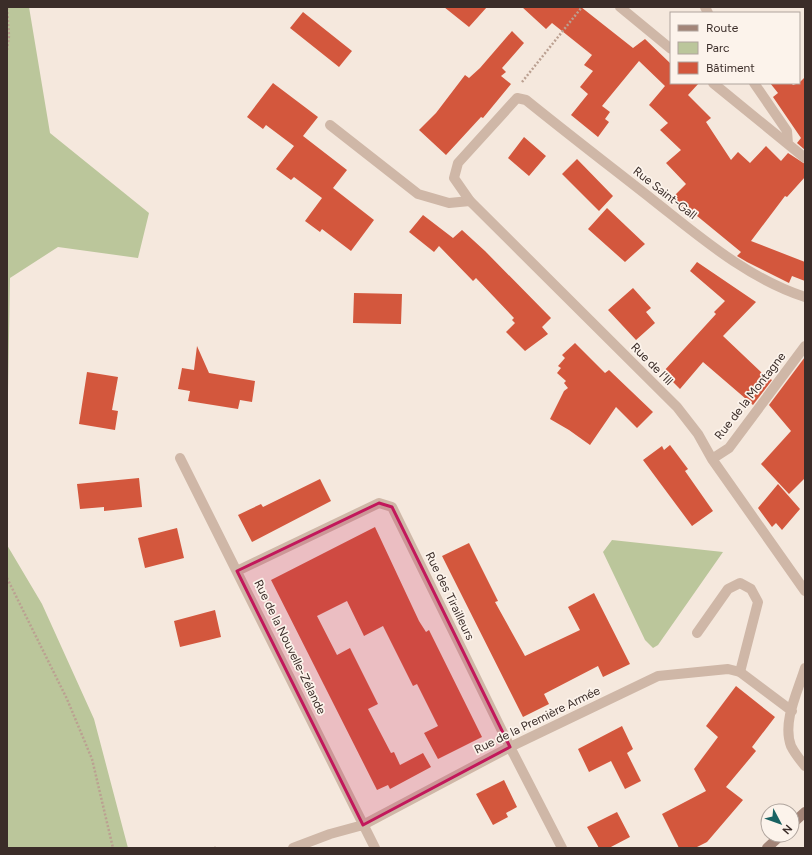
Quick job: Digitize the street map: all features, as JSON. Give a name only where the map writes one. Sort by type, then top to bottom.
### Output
[{"type":"street","points":[[620,7],[670,48]]},
{"type":"street","points":[[714,84],[805,158]]},
{"type":"street","points":[[755,84],[787,131],[788,144]]},
{"type":"street","name":"Rue de l'Ill","points":[[517,98],[458,163],[454,178],[470,201],[677,407],[698,434],[712,459],[805,591]]},
{"type":"street","name":"Rue Saint-Gall","points":[[517,98],[526,100],[676,218],[751,274],[786,291],[805,298]]},
{"type":"street","points":[[330,125],[418,194],[449,203],[470,201]]},
{"type":"street","name":"Rue de la Montagne","points":[[712,459],[729,448],[805,346]]},
{"type":"street","name":"Rue de la Nouvelle-Zélande","points":[[180,458],[375,848]]},
{"type":"street","name":"Rue des Tirailleurs","points":[[237,571],[379,504],[392,507],[510,747],[562,848]]},
{"type":"street","points":[[697,633],[728,589],[740,583],[751,590],[758,602],[740,672],[792,711]]},
{"type":"street","points":[[805,668],[792,711],[788,732],[791,746],[805,766]]},
{"type":"street","name":"Rue de la Première Armée","points":[[293,848],[330,834],[363,825],[510,747],[658,676],[728,669],[740,672]]},
{"type":"path","points":[[7,7],[9,36],[7,50]]},
{"type":"path","points":[[517,98],[519,86],[582,7]]},
{"type":"path","points":[[7,578],[67,698],[92,759],[113,848]]},
{"type":"highlighted area","points":[[379,503],[392,507],[510,747],[363,825],[237,571]]},
{"type":"green space","points":[[7,7],[29,7],[50,133],[149,213],[138,258],[58,247],[10,278],[7,450]]},
{"type":"green space","points":[[612,540],[723,552],[658,645],[653,648],[645,640],[603,552]]},
{"type":"green space","points":[[7,545],[42,604],[94,719],[128,848],[7,848]]},
{"type":"building","points":[[444,7],[487,7],[469,27]]},
{"type":"building","points":[[522,7],[581,7],[633,48],[645,39],[670,63],[670,84],[698,84],[688,95],[711,118],[706,122],[731,160],[738,152],[750,163],[766,146],[781,161],[788,153],[805,164],[805,177],[787,197],[785,196],[751,241],[805,262],[805,281],[792,276],[789,283],[737,256],[741,252],[691,211],[684,211],[671,199],[686,184],[666,163],[681,150],[660,130],[668,123],[649,105],[665,86],[639,61],[602,106],[610,112],[605,119],[609,122],[598,137],[571,115],[588,94],[580,87],[593,71],[584,65],[592,55],[552,23],[546,29]]},
{"type":"building","points":[[303,12],[352,51],[339,67],[290,28]]},
{"type":"building","points":[[512,31],[524,43],[502,68],[506,72],[501,76],[511,84],[483,118],[481,117],[446,155],[419,130],[436,113],[465,75],[469,78],[480,68]]},
{"type":"building","points":[[805,77],[805,150],[797,143],[801,138],[773,97],[778,93],[771,84],[793,85],[800,84]]},
{"type":"building","points":[[273,83],[318,117],[303,136],[347,170],[333,188],[374,220],[351,251],[322,229],[320,232],[305,221],[322,198],[294,177],[291,180],[276,169],[294,146],[266,125],[263,129],[247,117]]},
{"type":"building","points":[[524,137],[546,156],[529,176],[508,158]]},
{"type":"building","points":[[577,159],[613,196],[599,211],[562,174]]},
{"type":"building","points":[[607,208],[645,244],[625,262],[588,229]]},
{"type":"building","points":[[423,215],[453,238],[462,230],[485,251],[551,318],[542,327],[548,334],[525,351],[506,332],[515,323],[512,320],[514,318],[476,278],[473,281],[439,246],[434,252],[409,232]]},
{"type":"building","points":[[697,262],[756,302],[723,336],[762,373],[772,380],[753,405],[703,362],[680,389],[663,372],[716,314],[714,312],[725,301],[690,271]]},
{"type":"building","points":[[633,288],[651,308],[646,312],[655,323],[636,340],[608,310]]},
{"type":"building","points":[[354,293],[402,294],[401,324],[353,323]]},
{"type":"building","points":[[575,343],[605,373],[609,370],[653,412],[637,428],[616,407],[590,445],[550,419],[564,391],[568,388],[564,383],[566,381],[557,373],[561,368],[558,366],[565,358],[562,355]]},
{"type":"building","points":[[197,346],[209,373],[255,381],[252,402],[240,400],[238,409],[188,401],[190,391],[178,389],[182,368],[194,370]]},
{"type":"building","points":[[805,357],[805,478],[789,494],[761,464],[791,431],[769,405]]},
{"type":"building","points":[[87,372],[118,377],[112,410],[118,411],[115,430],[79,424]]},
{"type":"building","points":[[670,445],[688,469],[685,471],[713,511],[692,526],[643,460],[662,446],[664,450]]},
{"type":"building","points":[[139,478],[142,507],[104,511],[104,507],[80,509],[77,484]]},
{"type":"building","points":[[320,479],[331,501],[252,542],[238,515],[261,504],[263,507]]},
{"type":"building","points":[[778,484],[800,509],[782,530],[776,523],[772,527],[758,508]]},
{"type":"building","points":[[375,527],[419,621],[426,632],[429,630],[482,737],[438,759],[424,733],[438,726],[417,684],[413,686],[383,626],[364,636],[347,601],[317,616],[337,655],[350,648],[378,704],[368,709],[391,753],[394,752],[400,765],[423,753],[431,767],[390,789],[388,785],[377,790],[271,580]]},
{"type":"building","points":[[177,528],[184,558],[145,568],[138,538]]},
{"type":"building","points":[[469,543],[498,601],[495,602],[525,656],[580,630],[568,607],[594,593],[630,664],[603,677],[598,666],[544,694],[549,704],[523,717],[442,556]]},
{"type":"building","points":[[215,610],[221,637],[180,647],[174,621]]},
{"type":"building","points":[[736,686],[775,717],[752,747],[756,751],[726,787],[743,800],[707,842],[695,848],[679,848],[662,814],[706,791],[694,769],[718,737],[706,726]]},
{"type":"building","points":[[622,726],[633,749],[627,753],[641,781],[625,789],[611,761],[589,772],[578,749]]},
{"type":"building","points":[[504,780],[517,807],[506,813],[508,817],[493,825],[476,794]]},
{"type":"building","points":[[617,812],[630,837],[609,848],[599,848],[587,827]]}]
